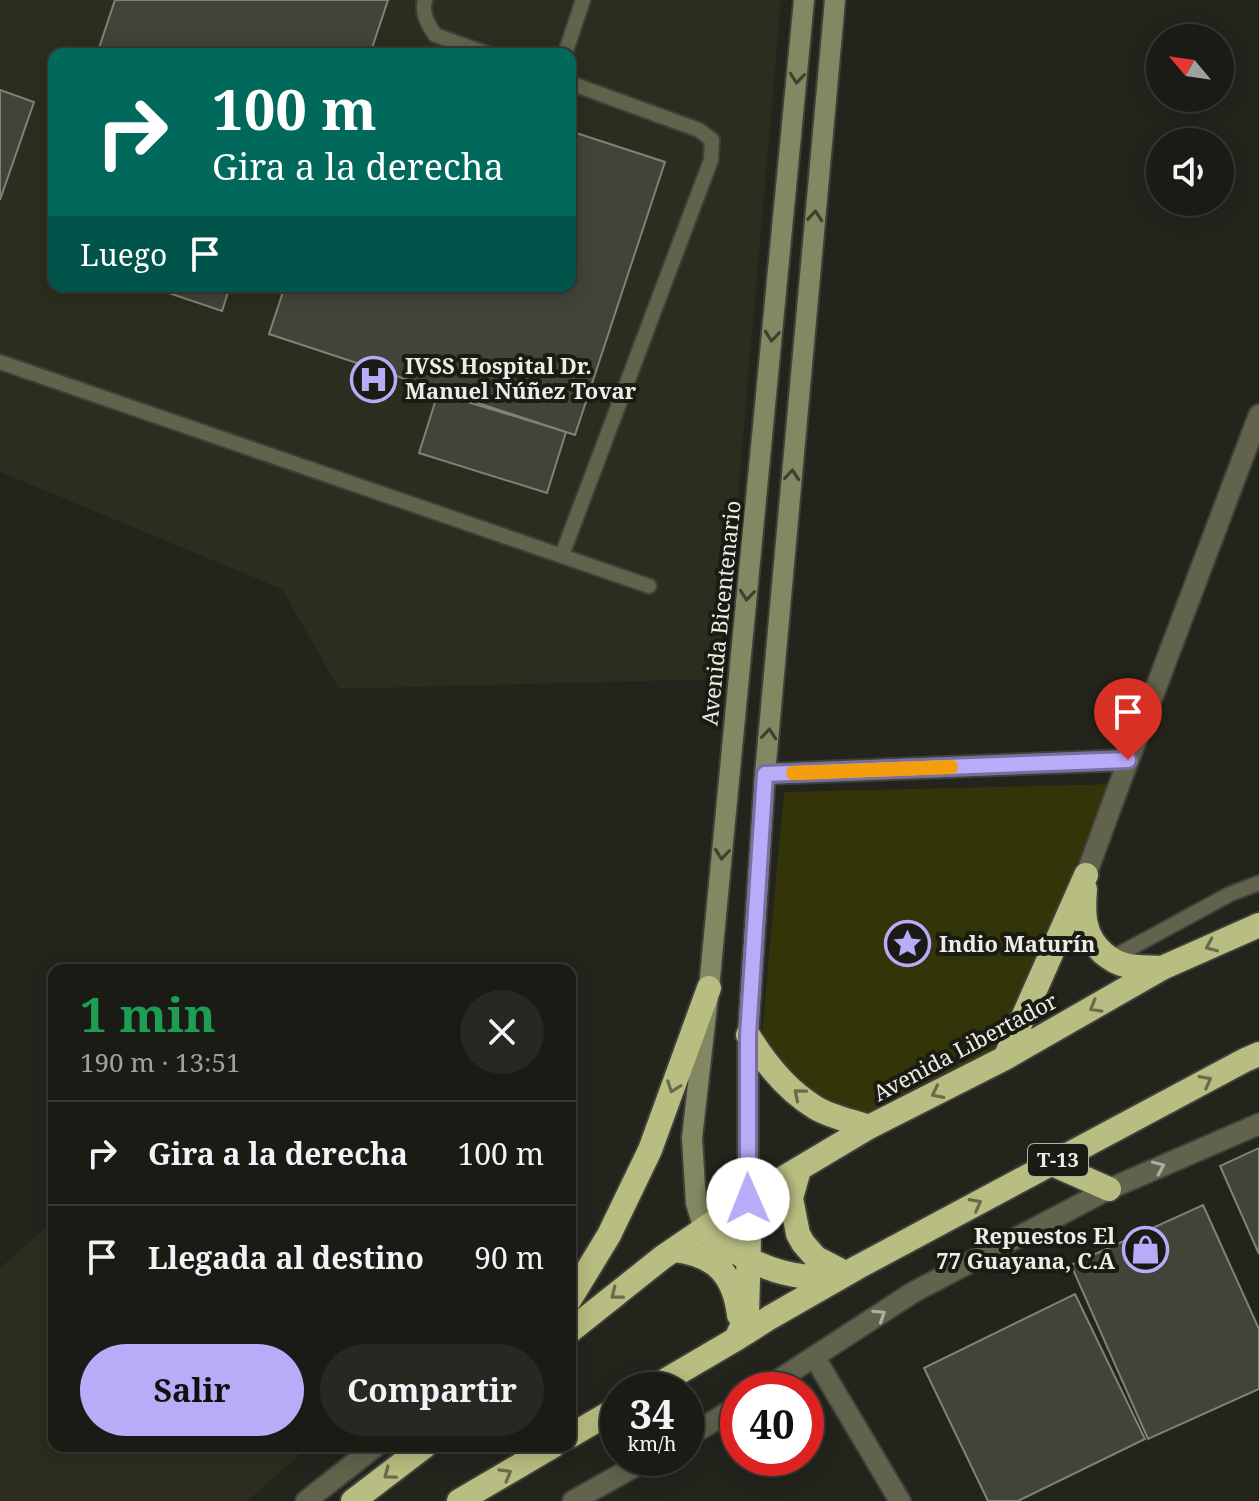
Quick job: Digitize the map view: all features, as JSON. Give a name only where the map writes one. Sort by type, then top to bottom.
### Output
[{"type":"highway","points":[[1086,875],[1086,931],[1096,947],[1110,959],[1125,965],[1162,968]]},
{"type":"highway","points":[[1005,1058],[1086,875]]},
{"type":"highway","name":"Avenida Libertador","points":[[576,1326],[663,1257],[748,1199],[869,1127],[1005,1058],[1162,968],[1259,925]]},
{"type":"highway","points":[[576,1289],[609,1235],[650,1150],[709,988]]},
{"type":"highway","points":[[748,1035],[760,1055],[782,1079],[817,1109],[869,1127]]},
{"type":"highway","name":"T-13","points":[[680,1372],[847,1274],[1254,1059]]},
{"type":"highway","points":[[1052,1164],[1109,1189]]},
{"type":"highway","points":[[799,1170],[791,1198],[798,1234],[816,1258],[847,1274]]},
{"type":"highway","points":[[736,1339],[747,1315],[748,1199]]},
{"type":"highway","points":[[704,1229],[726,1248],[762,1265],[803,1277],[847,1274]]},
{"type":"highway","points":[[675,1250],[706,1258],[727,1277],[737,1300],[739,1317],[736,1339]]},
{"type":"highway","points":[[576,1432],[600,1418]]},
{"type":"highway","points":[[353,1501],[417,1452]]},
{"type":"highway","points":[[459,1501],[543,1452]]},
{"type":"street","name":"Avenida Bicentenario","points":[[704,1229],[696,1203],[692,1138],[804,0]]},
{"type":"street","points":[[748,1199],[748,1035],[765,774],[835,0]]},
{"type":"street","points":[[1086,875],[1259,415]]},
{"type":"street","points":[[765,774],[1128,760]]},
{"type":"street","name":"T-13","points":[[792,1372],[912,1293],[1109,1189],[1259,1124]]},
{"type":"street","points":[[815,1358],[900,1501]]},
{"type":"street","points":[[306,1501],[368,1452]]},
{"type":"street","points":[[573,1501],[618,1476]]},
{"type":"lane","points":[[425,0],[425,19],[435,35],[471,48]]},
{"type":"lane","points":[[567,48],[583,0]]},
{"type":"lane","points":[[562,555],[711,160],[712,140],[699,130],[576,85]]},
{"type":"lane","points":[[0,362],[649,586]]},
{"type":"lane","points":[[1110,959],[1230,894],[1259,883]]},
{"type":"shaded area","name":"IVSS Hospital Dr. Manuel Núñez Tovar","points":[[0,0],[781,0],[722,679],[339,689],[282,589],[0,472]]},
{"type":"shaded area","points":[[1119,784],[1005,1058],[869,1127],[817,1109],[760,1055],[784,792]]},
{"type":"shaded area","points":[[48,1225],[48,1452],[303,1452],[247,1501],[0,1501],[0,1268]]},
{"type":"building","points":[[115,0],[388,0],[372,48],[99,48]]},
{"type":"building","points":[[0,90],[34,102],[0,200]]},
{"type":"building","points":[[576,133],[665,162],[575,435],[269,334],[283,292],[576,292]]},
{"type":"building","points":[[166,292],[228,292],[222,311]]},
{"type":"building","points":[[438,393],[566,432],[547,493],[419,453]]},
{"type":"building","points":[[1259,1148],[1259,1254],[1220,1166]]},
{"type":"building","points":[[1203,1205],[1259,1329],[1259,1389],[1148,1439],[1071,1265]]},
{"type":"building","points":[[1075,1294],[1145,1439],[1018,1501],[988,1501],[924,1368]]},
{"type":"slow traffic","points":[[793,773],[951,767]]},
{"type":"place","name":"IVSS Hospital Dr. Manuel Núñez Tovar","points":[[374,379]]},
{"type":"place","name":"Indio Maturín","points":[[908,944]]},
{"type":"place","name":"Repuestos El 77 Guayana, C.A","points":[[1146,1249]]},
{"type":"route","points":[[748,1199],[748,1035],[765,774],[1128,760]]}]
